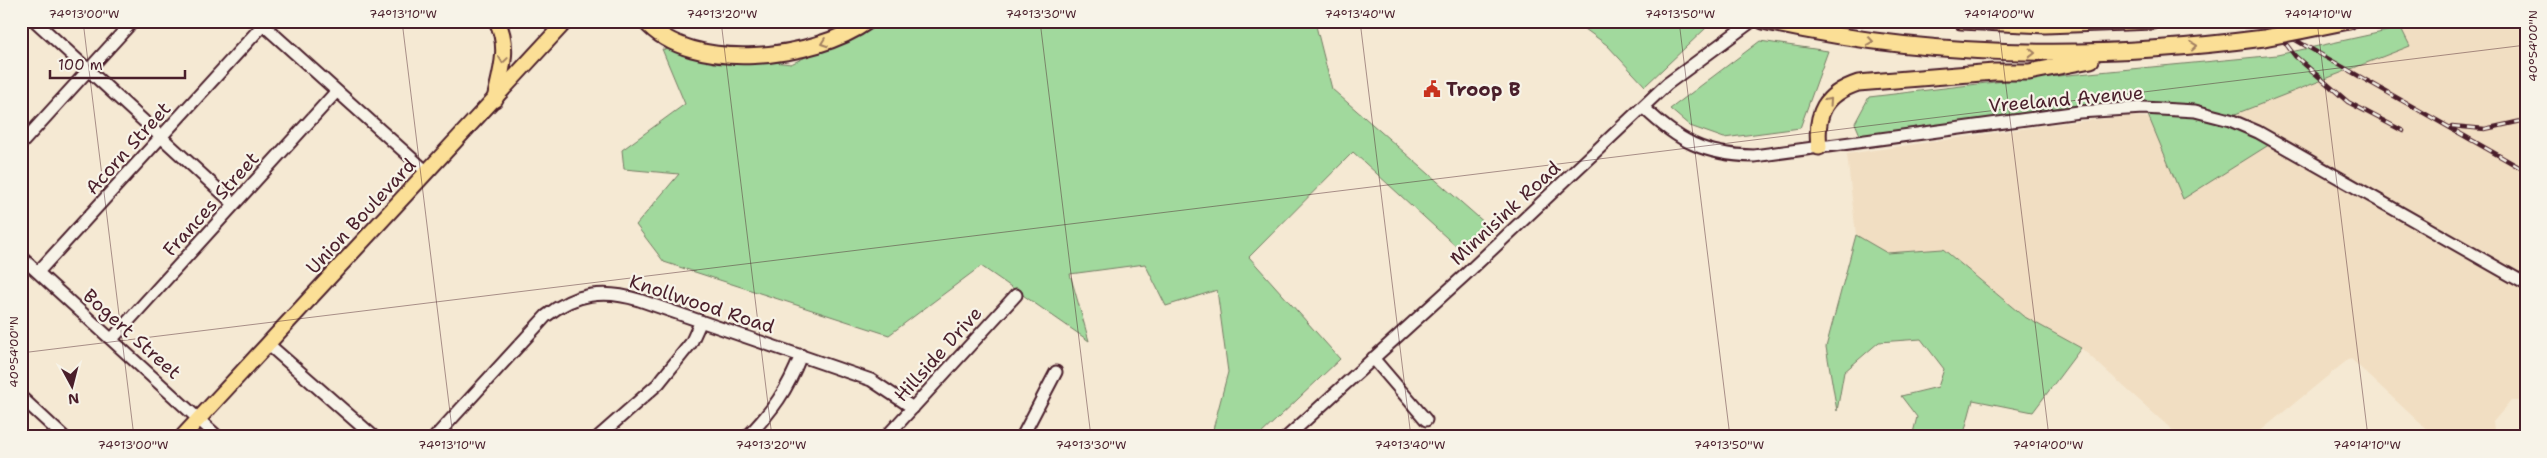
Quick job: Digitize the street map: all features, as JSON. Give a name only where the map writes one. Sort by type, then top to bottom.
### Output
[{"type":"highway","points":[[495,99],[504,51],[501,30],[497,21]]},
{"type":"highway","points":[[645,21],[660,34],[684,45],[721,54],[759,56],[817,46],[849,32],[868,21]]},
{"type":"highway","points":[[1763,21],[1856,39],[1947,49],[2054,54],[2139,51],[2264,38],[2349,21]]},
{"type":"highway","points":[[1961,21],[2052,25],[2153,21]]},
{"type":"highway","points":[[1819,147],[1818,128],[1821,111],[1839,91],[1858,83],[1994,72],[2030,72],[2139,51]]},
{"type":"main road","name":"Union Boulevard","points":[[182,437],[566,21]]},
{"type":"street","points":[[34,21],[234,204]]},
{"type":"street","points":[[21,144],[133,21]]},
{"type":"street","name":"Minnisink Road","points":[[1287,437],[1460,280],[1643,106],[1688,67],[1752,21]]},
{"type":"street","points":[[261,23],[427,172]]},
{"type":"street","name":"Acorn Street","points":[[38,272],[162,137],[261,23]]},
{"type":"street","name":"Frances Street","points":[[112,339],[336,92]]},
{"type":"street","name":"Vreeland Avenue","points":[[1643,106],[1665,129],[1700,147],[1718,153],[1754,156],[2105,109],[2169,109],[2202,112],[2230,120],[2258,132],[2526,284]]},
{"type":"street","name":"Bogert Street","points":[[21,257],[218,437]]},
{"type":"street","name":"Knollwood Road","points":[[435,437],[546,316],[575,298],[598,293],[620,294],[871,380],[913,408]]},
{"type":"street","name":"Hillside Drive","points":[[886,437],[1016,295]]},
{"type":"street","points":[[598,437],[658,384],[691,343],[702,321]]},
{"type":"street","points":[[268,344],[374,437]]},
{"type":"street","points":[[747,437],[779,401],[792,379],[800,356]]},
{"type":"street","points":[[1373,358],[1426,420]]},
{"type":"street","points":[[1022,437],[1036,414],[1056,372]]},
{"type":"street","points":[[21,398],[64,437]]},
{"type":"shaded area","points":[[2433,21],[2526,21],[2526,401],[2511,401],[2493,422],[2495,437],[2435,437],[2350,358],[2253,437],[2180,437],[2081,348],[2023,316],[1943,249],[1887,253],[1856,235],[1847,154],[2063,123],[2130,116],[2206,123],[2410,46],[2401,28]]},
{"type":"green space","points":[[882,21],[1328,21],[1316,26],[1332,89],[1486,224],[1459,249],[1353,152],[1249,257],[1340,359],[1258,437],[1211,437],[1228,372],[1217,290],[1166,306],[1145,264],[1070,274],[1089,341],[981,266],[889,335],[664,262],[636,225],[679,174],[624,169],[622,150],[685,104],[662,49],[791,64]]},
{"type":"green space","points":[[1574,21],[1686,21],[1707,27],[1645,86],[1607,45]]},
{"type":"green space","points":[[2401,28],[2410,46],[2225,118],[2275,141],[2183,199],[2145,108],[1863,142],[1855,123],[1869,97],[1995,82],[2277,55]]},
{"type":"green space","points":[[1760,41],[1828,51],[1800,128],[1724,138],[1690,126],[1670,109]]},
{"type":"green space","points":[[1856,235],[1887,253],[1943,249],[2023,316],[2081,348],[2033,412],[1973,400],[1963,437],[1912,437],[1917,417],[1901,396],[1938,387],[1944,369],[1921,339],[1879,342],[1844,372],[1837,411],[1826,347]]},
{"type":"railway","points":[[2262,21],[2526,171]]},
{"type":"railway","points":[[2277,32],[2295,56],[2348,102],[2403,131]]},
{"type":"railway","points":[[2452,126],[2485,129],[2526,120]]},
{"type":"place","name":"Troop B","points":[[1432,89]]}]
